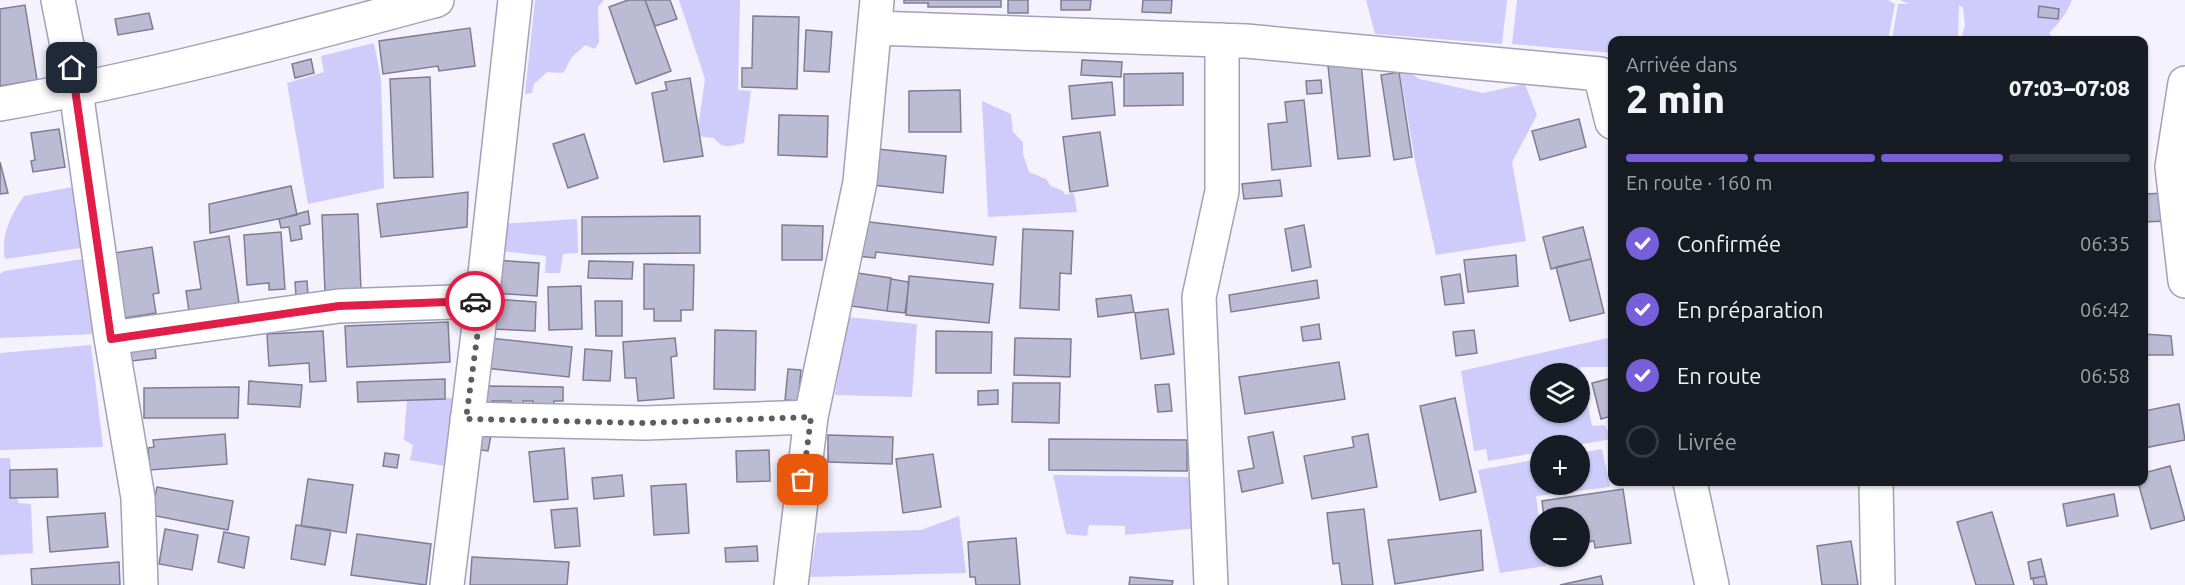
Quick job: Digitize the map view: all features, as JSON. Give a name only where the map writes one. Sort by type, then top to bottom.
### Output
[{"type":"street","points":[[58,0],[76,91],[111,339],[138,498],[141,585]]},
{"type":"street","points":[[0,104],[76,91],[256,49],[436,0]]},
{"type":"street","points":[[447,585],[482,301],[515,0]]},
{"type":"street","points":[[791,585],[811,417],[861,182],[876,14],[1222,40],[1600,74],[1608,107]]},
{"type":"street","points":[[1211,585],[1199,297],[1222,190],[1222,40]]},
{"type":"street","points":[[2185,83],[2158,166],[2185,281]]},
{"type":"street","points":[[111,339],[339,306],[482,301]]},
{"type":"street","points":[[466,419],[645,423],[811,417]]},
{"type":"street","points":[[1691,486],[1712,585]]},
{"type":"street","points":[[1876,486],[1878,585]]},
{"type":"shaded area","points":[[535,0],[604,0],[598,7],[599,42],[595,49],[585,45],[571,58],[562,73],[547,72],[534,84],[532,93],[525,94]]},
{"type":"shaded area","points":[[679,0],[740,0],[738,90],[751,91],[744,143],[724,146],[714,138],[697,136],[705,79]]},
{"type":"shaded area","points":[[1366,0],[1507,0],[1502,44],[1375,34]]},
{"type":"shaded area","points":[[1517,0],[1888,0],[1895,4],[1889,36],[1608,36],[1608,53],[1512,44]]},
{"type":"shaded area","points":[[1900,0],[2072,0],[2062,18],[2049,33],[2052,36],[1962,36],[1965,26],[1963,8],[1959,5],[1958,36],[1893,36],[1898,4],[1909,4]]},
{"type":"shaded area","points":[[374,43],[381,79],[384,188],[308,204],[287,83],[324,72],[321,56]]},
{"type":"shaded area","points":[[1399,67],[1420,79],[1483,93],[1525,84],[1537,115],[1512,162],[1526,241],[1436,255],[1415,161]]},
{"type":"shaded area","points":[[982,101],[1011,114],[1013,132],[1023,142],[1023,154],[1029,172],[1046,179],[1051,186],[1063,191],[1065,195],[1074,193],[1077,212],[988,217]]},
{"type":"shaded area","points":[[78,186],[88,247],[5,259],[5,234],[24,196]]},
{"type":"shaded area","points":[[577,219],[578,253],[563,254],[560,273],[545,273],[546,256],[500,251],[502,224]]},
{"type":"shaded area","points":[[83,259],[94,334],[0,338],[0,274],[4,271]]},
{"type":"shaded area","points":[[847,317],[917,324],[912,397],[835,395]]},
{"type":"shaded area","points":[[1608,338],[1608,367],[1590,367],[1590,363],[1530,363],[1530,423],[1590,423],[1590,416],[1592,426],[1605,425],[1608,440],[1590,443],[1590,435],[1530,435],[1530,454],[1488,461],[1486,449],[1474,451],[1461,371]]},
{"type":"shaded area","points":[[91,345],[103,447],[0,450],[0,353]]},
{"type":"shaded area","points":[[407,398],[457,398],[450,467],[410,460],[413,445],[404,440]]},
{"type":"shaded area","points":[[1602,449],[1610,487],[1590,489],[1590,451]]},
{"type":"shaded area","points":[[0,458],[10,458],[12,485],[19,503],[31,504],[33,553],[0,555]]},
{"type":"shaded area","points":[[1530,461],[1530,495],[1544,495],[1536,496],[1537,507],[1530,507],[1530,567],[1539,567],[1500,573],[1478,470]]},
{"type":"shaded area","points":[[1053,475],[1188,477],[1199,528],[1125,535],[1125,526],[1089,525],[1087,536],[1066,534]]},
{"type":"shaded area","points":[[959,516],[966,573],[810,577],[817,533],[921,530]]},
{"type":"building","points":[[628,0],[645,0],[671,71],[636,84],[609,7]]},
{"type":"building","points":[[645,0],[670,0],[677,19],[655,26]]},
{"type":"building","points":[[904,0],[1001,0],[1001,7],[928,7],[928,3],[904,3]]},
{"type":"building","points":[[1008,0],[1028,0],[1028,13],[1008,13]]},
{"type":"building","points":[[1061,0],[1091,0],[1090,10],[1061,10]]},
{"type":"building","points":[[1143,0],[1172,0],[1171,13],[1142,12]]},
{"type":"building","points":[[25,5],[37,80],[0,86],[0,9]]},
{"type":"building","points":[[2039,6],[2059,9],[2058,19],[2038,17]]},
{"type":"building","points":[[149,13],[153,29],[118,35],[115,19]]},
{"type":"building","points":[[753,16],[799,17],[797,89],[742,87],[742,68],[752,68]]},
{"type":"building","points":[[470,28],[475,66],[439,71],[438,66],[383,74],[379,41]]},
{"type":"building","points":[[806,30],[832,32],[829,72],[804,71]]},
{"type":"building","points":[[311,59],[314,73],[295,78],[292,64]]},
{"type":"building","points":[[1082,60],[1122,62],[1121,77],[1081,75]]},
{"type":"building","points":[[1361,63],[1370,156],[1338,159],[1328,66]]},
{"type":"building","points":[[1399,72],[1412,157],[1394,160],[1381,75]]},
{"type":"building","points":[[1183,73],[1183,105],[1124,106],[1124,74]]},
{"type":"building","points":[[430,77],[433,177],[394,178],[390,79]]},
{"type":"building","points":[[690,78],[703,156],[664,162],[652,93],[667,90],[665,82]]},
{"type":"building","points":[[1321,80],[1322,93],[1307,94],[1306,81]]},
{"type":"building","points":[[1112,82],[1115,115],[1072,119],[1069,86]]},
{"type":"building","points":[[960,90],[961,132],[909,132],[909,91]]},
{"type":"building","points":[[1304,100],[1311,166],[1272,170],[1268,124],[1287,122],[1285,102]]},
{"type":"building","points":[[779,115],[828,116],[827,157],[778,155]]},
{"type":"building","points":[[1579,119],[1586,147],[1540,160],[1532,131]]},
{"type":"building","points":[[59,129],[65,167],[33,172],[31,161],[35,160],[31,133]]},
{"type":"building","points":[[1100,132],[1108,186],[1070,192],[1063,137]]},
{"type":"building","points":[[584,134],[598,178],[568,188],[553,144]]},
{"type":"building","points":[[877,149],[946,156],[943,193],[873,185]]},
{"type":"building","points":[[0,162],[8,193],[0,194]]},
{"type":"building","points":[[1280,180],[1282,196],[1244,199],[1242,184]]},
{"type":"building","points":[[291,186],[297,215],[210,233],[209,204]]},
{"type":"building","points":[[468,192],[467,227],[381,237],[377,204]]},
{"type":"building","points":[[2166,193],[2167,221],[2148,222],[2148,194]]},
{"type":"building","points":[[308,211],[310,224],[300,226],[302,239],[291,241],[289,227],[281,228],[279,219]]},
{"type":"building","points":[[358,214],[361,291],[325,292],[322,215]]},
{"type":"building","points":[[700,216],[700,253],[582,254],[582,217]]},
{"type":"building","points":[[861,221],[996,237],[993,265],[876,252],[875,258],[857,256]]},
{"type":"building","points":[[782,225],[823,226],[822,260],[782,260]]},
{"type":"building","points":[[1304,225],[1311,267],[1292,271],[1285,229]]},
{"type":"building","points":[[1583,227],[1591,259],[1551,269],[1543,237]]},
{"type":"building","points":[[1023,229],[1073,231],[1071,274],[1060,273],[1059,310],[1020,308]]},
{"type":"building","points":[[281,232],[285,289],[269,290],[269,283],[247,285],[244,235]]},
{"type":"building","points":[[229,236],[239,303],[189,311],[186,291],[201,289],[194,242]]},
{"type":"building","points":[[152,247],[159,293],[153,294],[156,313],[124,318],[114,253]]},
{"type":"building","points":[[1516,255],[1518,286],[1468,292],[1464,260]]},
{"type":"building","points":[[1591,259],[1604,313],[1570,321],[1556,267]]},
{"type":"building","points":[[494,260],[539,263],[537,296],[492,293]]},
{"type":"building","points":[[589,261],[633,262],[632,279],[588,278]]},
{"type":"building","points":[[644,264],[694,265],[693,310],[681,310],[681,321],[654,321],[654,309],[644,309]]},
{"type":"building","points":[[857,273],[891,278],[887,311],[852,306]]},
{"type":"building","points":[[1460,274],[1464,303],[1445,305],[1441,277]]},
{"type":"building","points":[[909,276],[993,284],[989,323],[906,315]]},
{"type":"building","points":[[891,279],[909,282],[905,313],[887,311]]},
{"type":"building","points":[[1317,280],[1319,298],[1231,312],[1229,295]]},
{"type":"building","points":[[307,281],[308,296],[296,297],[295,282]]},
{"type":"building","points":[[581,286],[582,329],[549,330],[548,287]]},
{"type":"building","points":[[1131,295],[1134,312],[1098,317],[1096,299]]},
{"type":"building","points":[[493,299],[536,302],[535,331],[491,329]]},
{"type":"building","points":[[595,301],[622,301],[622,336],[596,336]]},
{"type":"building","points":[[1168,309],[1174,354],[1141,359],[1135,313]]},
{"type":"building","points":[[448,322],[450,362],[347,367],[345,326]]},
{"type":"building","points":[[1319,324],[1321,339],[1303,341],[1301,327]]},
{"type":"building","points":[[715,330],[756,331],[755,390],[714,389]]},
{"type":"building","points":[[1474,330],[1477,353],[1456,356],[1453,332]]},
{"type":"building","points":[[323,331],[326,381],[310,382],[309,363],[269,366],[267,334]]},
{"type":"building","points":[[936,331],[992,332],[991,373],[936,373]]},
{"type":"building","points":[[2148,334],[2171,336],[2173,355],[2148,355]]},
{"type":"building","points":[[489,338],[572,347],[569,377],[485,368]]},
{"type":"building","points":[[675,338],[677,356],[671,357],[674,398],[638,401],[636,378],[625,378],[623,342]]},
{"type":"building","points":[[1015,338],[1071,339],[1070,377],[1014,375]]},
{"type":"building","points":[[155,348],[156,358],[132,361],[130,350]]},
{"type":"building","points":[[585,349],[612,351],[610,381],[583,380]]},
{"type":"building","points":[[1339,362],[1345,399],[1245,414],[1239,377]]},
{"type":"building","points":[[788,369],[801,370],[798,401],[785,400]]},
{"type":"building","points":[[445,379],[445,399],[358,402],[357,382]]},
{"type":"building","points":[[1608,379],[1608,417],[1601,419],[1592,383]]},
{"type":"building","points":[[249,381],[302,385],[300,407],[248,404]]},
{"type":"building","points":[[1013,383],[1060,383],[1059,423],[1012,422]]},
{"type":"building","points":[[1169,384],[1172,411],[1158,412],[1155,385]]},
{"type":"building","points":[[481,386],[563,387],[563,401],[554,401],[554,408],[533,408],[533,401],[523,401],[523,408],[511,407],[511,401],[492,401],[492,406],[481,407]]},
{"type":"building","points":[[239,387],[238,418],[144,418],[144,388]]},
{"type":"building","points":[[998,390],[998,404],[978,405],[978,391]]},
{"type":"building","points":[[1455,398],[1476,492],[1440,500],[1420,406]]},
{"type":"building","points":[[2179,404],[2185,440],[2148,447],[2148,410]]},
{"type":"building","points":[[1273,432],[1283,483],[1242,492],[1238,471],[1254,468],[1248,437]]},
{"type":"building","points":[[478,433],[491,435],[488,451],[475,449]]},
{"type":"building","points":[[225,434],[227,464],[150,470],[148,448],[154,447],[153,440]]},
{"type":"building","points":[[1368,434],[1377,487],[1312,499],[1304,456],[1354,447],[1352,437]]},
{"type":"building","points":[[828,435],[893,437],[892,464],[828,462]]},
{"type":"building","points":[[1049,439],[1187,440],[1187,471],[1049,470]]},
{"type":"building","points":[[564,448],[568,499],[534,502],[529,452]]},
{"type":"building","points":[[769,450],[770,481],[737,482],[736,451]]},
{"type":"building","points":[[385,453],[399,455],[397,468],[383,466]]},
{"type":"building","points":[[933,454],[941,507],[903,513],[896,459]]},
{"type":"building","points":[[2170,466],[2185,520],[2151,529],[2139,486],[2148,486],[2148,472]]},
{"type":"building","points":[[57,469],[58,497],[10,498],[10,470]]},
{"type":"building","points":[[622,475],[624,496],[594,499],[592,478]]},
{"type":"building","points":[[308,479],[353,485],[346,533],[301,526]]},
{"type":"building","points":[[686,484],[689,533],[654,535],[651,486]]},
{"type":"building","points":[[157,487],[233,501],[228,530],[151,515]]},
{"type":"building","points":[[1623,489],[1631,543],[1595,548],[1594,541],[1590,542],[1590,507],[1543,507],[1542,501]]},
{"type":"building","points":[[2114,494],[2118,516],[2067,526],[2063,504]]},
{"type":"building","points":[[577,508],[580,546],[555,548],[551,510]]},
{"type":"building","points":[[1364,509],[1373,585],[1342,585],[1339,563],[1333,564],[1327,513]]},
{"type":"building","points":[[1992,512],[2014,585],[1976,585],[1957,522]]},
{"type":"building","points":[[105,513],[108,547],[50,552],[47,517]]},
{"type":"building","points":[[296,525],[331,530],[325,565],[291,559]]},
{"type":"building","points":[[165,529],[198,535],[192,570],[159,564]]},
{"type":"building","points":[[1481,530],[1483,570],[1395,584],[1388,540]]},
{"type":"building","points":[[224,532],[249,537],[244,568],[218,562]]},
{"type":"building","points":[[357,534],[431,544],[426,585],[351,575]]},
{"type":"building","points":[[1016,538],[1020,585],[976,585],[975,577],[970,577],[968,542]]},
{"type":"building","points":[[1851,541],[1858,585],[1822,585],[1817,546]]},
{"type":"building","points":[[757,546],[758,561],[726,562],[725,548]]},
{"type":"building","points":[[472,557],[569,562],[567,585],[470,585]]},
{"type":"building","points":[[2041,559],[2045,576],[2031,579],[2028,562]]},
{"type":"building","points":[[119,562],[120,585],[32,585],[31,569]]},
{"type":"building","points":[[1601,576],[1603,585],[1560,585]]},
{"type":"building","points":[[2045,576],[2047,585],[2034,585],[2033,578]]},
{"type":"building","points":[[1130,577],[1173,581],[1172,585],[1129,585]]},
{"type":"way so far","points":[[475,301],[482,301],[466,419],[645,423],[811,417],[803,480]]},
{"type":"route","points":[[72,68],[111,339],[339,306],[475,301]]}]
